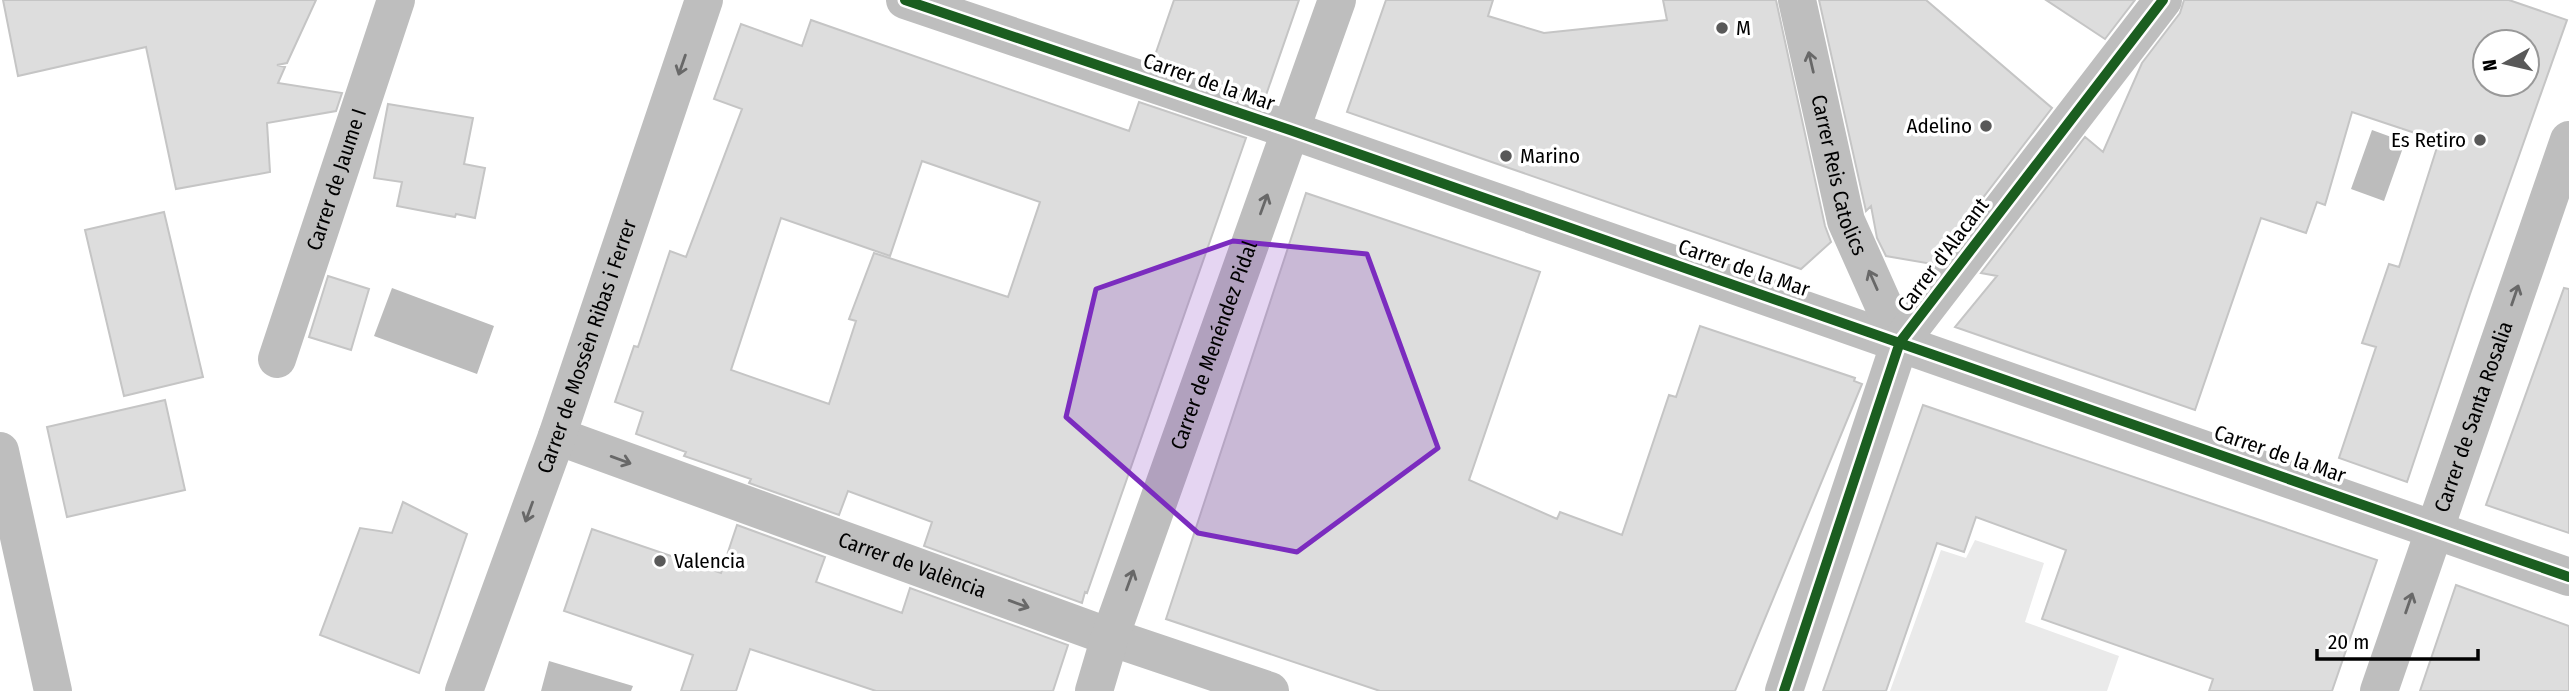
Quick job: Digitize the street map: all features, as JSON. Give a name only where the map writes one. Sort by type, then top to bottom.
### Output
[{"type":"street","name":"Carrer de Jaume I","points":[[277,359],[396,0]]},
{"type":"street","name":"Carrer de Mossèn Ribas i Ferrer","points":[[464,691],[556,436],[704,0]]},
{"type":"street","name":"Carrer de la Mar","points":[[905,0],[1290,130],[2569,577]]},
{"type":"street","name":"Carrer de Menéndez Pidal","points":[[1094,691],[1110,637],[1337,0]]},
{"type":"street","name":"Carrer Reis Catolics","points":[[1797,0],[1846,221],[1900,342]]},
{"type":"street","name":"Carrer d'Alacant","points":[[1784,691],[1900,342],[2163,0]]},
{"type":"street","name":"Carrer de Santa Rosalia","points":[[2379,691],[2569,141]]},
{"type":"street","name":"Carrer de València","points":[[556,436],[1110,637],[1270,691]]},
{"type":"street","points":[[0,451],[53,691]]},
{"type":"highlighted area","points":[[1233,241],[1367,254],[1438,448],[1297,552],[1198,533],[1066,417],[1096,289]]},
{"type":"shaded area","points":[[2372,130],[2405,142],[2384,201],[2351,189]]},
{"type":"shaded area","points":[[392,288],[494,326],[477,374],[374,336]]},
{"type":"shaded area","points":[[1975,540],[2044,563],[2025,622],[2119,656],[2107,691],[1890,691],[1941,550],[1966,558]]},
{"type":"shaded area","points":[[549,661],[633,686],[631,691],[541,691]]},
{"type":"building","points":[[3,0],[316,0],[287,63],[277,65],[285,67],[278,83],[342,93],[336,111],[267,123],[270,172],[176,189],[146,47],[18,76]]},
{"type":"building","points":[[1174,0],[1299,0],[1265,98],[1153,61]]},
{"type":"building","points":[[1386,0],[1493,0],[1488,16],[1544,33],[1667,20],[1663,0],[1776,0],[1825,226],[1831,242],[1801,269],[1347,112]]},
{"type":"building","points":[[1819,0],[1926,0],[2052,108],[1932,264],[1886,256],[1877,238],[1871,206],[1866,211]]},
{"type":"building","points":[[2046,0],[2135,0],[2105,39]]},
{"type":"building","points":[[2184,0],[2509,0],[2567,20],[2541,93],[2541,28],[2471,28],[2471,98],[2539,98],[2407,482],[2339,458],[2376,347],[2362,343],[2389,264],[2399,267],[2439,141],[2352,112],[2325,205],[2317,202],[2306,233],[2261,218],[2195,410],[1955,327],[1997,276],[1981,273],[2085,137],[2103,152],[2142,63],[2180,13]]},
{"type":"building","points":[[811,20],[1129,131],[1139,102],[1246,138],[1082,603],[924,546],[932,522],[848,491],[839,515],[749,483],[751,479],[684,456],[686,452],[636,434],[643,412],[615,402],[634,346],[638,347],[670,251],[686,257],[742,109],[714,99],[741,24],[802,46]],"holes":[[[922,161],[1040,202],[1008,297],[874,253],[849,319],[856,321],[829,404],[731,370],[781,218],[890,256]]]},
{"type":"building","points":[[388,104],[473,118],[464,164],[485,168],[475,218],[397,206],[402,182],[374,178]]},
{"type":"building","points":[[1306,193],[1540,272],[1469,480],[1557,519],[1560,512],[1622,535],[1669,395],[1676,397],[1700,326],[1855,378],[1854,381],[1862,384],[1735,691],[1380,691],[1166,619]]},
{"type":"building","points":[[164,212],[203,377],[124,396],[85,230]]},
{"type":"building","points":[[328,276],[369,289],[351,350],[309,337]]},
{"type":"building","points":[[2564,288],[2569,289],[2569,533],[2486,505]]},
{"type":"building","points":[[165,400],[185,490],[67,517],[47,427]]},
{"type":"building","points":[[1923,405],[2377,560],[2332,691],[2209,691],[2213,679],[2042,619],[2066,550],[1976,517],[1964,552],[1937,543],[1886,691],[1823,691]]},
{"type":"building","points":[[403,502],[467,534],[419,673],[320,635],[360,528],[392,533]]},
{"type":"building","points":[[737,525],[825,557],[816,582],[902,613],[910,588],[1068,645],[1053,691],[876,691],[750,649],[736,691],[681,691],[693,655],[564,611],[592,529],[721,573]]},
{"type":"building","points":[[2456,585],[2569,626],[2569,691],[2420,691]]},
{"type":"cycle path","points":[[905,0],[1290,130],[2569,577]]},
{"type":"cycle path","points":[[1784,691],[1900,342],[2163,0]]},
{"type":"place","name":"M","points":[[1722,28]]},
{"type":"place","name":"Adelino","points":[[1986,126]]},
{"type":"place","name":"Es Retiro","points":[[2480,140]]},
{"type":"place","name":"Marino","points":[[1506,156]]},
{"type":"place","name":"Valencia","points":[[660,561]]}]
